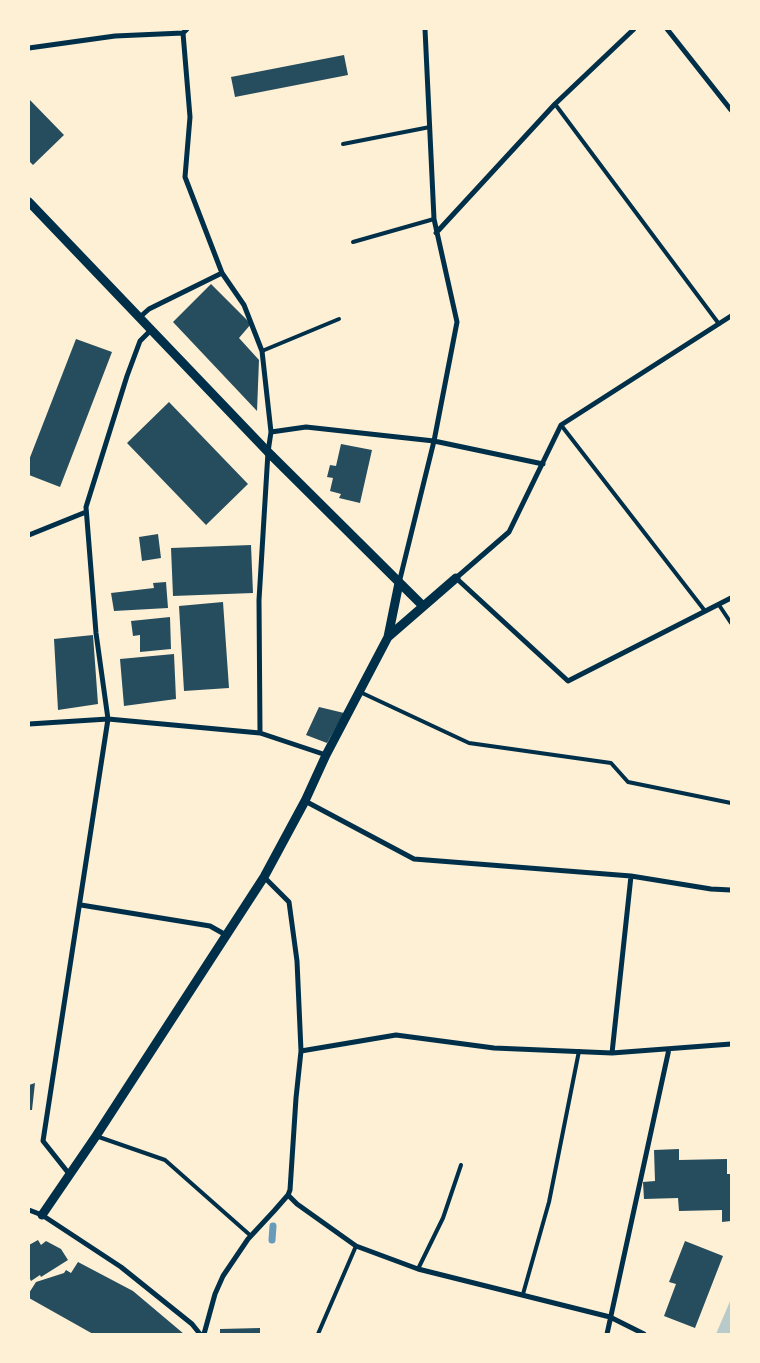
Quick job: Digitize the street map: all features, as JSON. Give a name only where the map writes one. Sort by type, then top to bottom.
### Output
[{"type":"street","points":[[42,1215],[70,1176],[264,877],[305,801],[326,755],[388,637],[399,583],[434,441],[437,416],[457,322],[434,219],[426,29]]},
{"type":"street","points":[[436,233],[555,104],[634,29]]},
{"type":"street","points":[[667,29],[731,110]]},
{"type":"street","points":[[29,48],[115,36],[185,31],[190,117],[185,177],[222,273],[244,305],[262,351],[271,432],[268,452],[259,600],[260,733]]},
{"type":"street","points":[[29,202],[268,452],[423,606]]},
{"type":"street","points":[[140,317],[149,309],[222,273]]},
{"type":"street","points":[[388,637],[509,532],[561,425],[731,316]]},
{"type":"street","points":[[70,1176],[43,1141],[81,905],[108,719],[96,633],[86,507],[130,367],[140,341],[152,329]]},
{"type":"street","points":[[271,432],[306,427],[434,441],[543,464]]},
{"type":"street","points":[[29,535],[86,512]]},
{"type":"street","points":[[456,578],[568,681],[731,598]]},
{"type":"street","points":[[29,724],[108,719],[260,733],[326,755]]},
{"type":"street","points":[[305,801],[414,860],[631,876],[711,889],[731,890]]},
{"type":"street","points":[[612,1053],[631,876]]},
{"type":"street","points":[[29,1210],[42,1215],[121,1267],[202,1334],[223,1276],[251,1236],[288,1195],[290,1190],[296,1098],[302,1052],[297,961],[290,902],[264,877]]},
{"type":"street","points":[[81,905],[210,926],[226,935]]},
{"type":"street","points":[[302,1052],[396,1035],[494,1048],[612,1053],[731,1044]]},
{"type":"street","points":[[607,1334],[669,1049]]},
{"type":"street","points":[[288,1195],[297,1204],[356,1246],[418,1269],[610,1317],[644,1334]]},
{"type":"lane","points":[[555,104],[719,324]]},
{"type":"lane","points":[[343,144],[430,127]]},
{"type":"lane","points":[[354,242],[434,219]]},
{"type":"lane","points":[[262,351],[339,319]]},
{"type":"lane","points":[[561,425],[705,612]]},
{"type":"lane","points":[[719,605],[731,623]]},
{"type":"lane","points":[[360,692],[469,743],[611,762],[628,782],[731,803]]},
{"type":"lane","points":[[523,1294],[549,1202],[579,1051]]},
{"type":"lane","points":[[96,1136],[165,1160],[251,1236]]},
{"type":"lane","points":[[418,1269],[443,1218],[461,1166]]},
{"type":"lane","points":[[318,1334],[356,1246]]},
{"type":"shaded area","points":[[731,1299],[731,1334],[716,1334]]},
{"type":"building","points":[[344,55],[348,75],[235,97],[231,77]]},
{"type":"building","points":[[29,99],[64,135],[33,165],[29,161]]},
{"type":"building","points":[[211,284],[251,324],[239,338],[259,360],[257,411],[173,322]]},
{"type":"building","points":[[76,339],[112,352],[60,487],[29,475],[29,460]]},
{"type":"building","points":[[169,402],[248,484],[206,525],[127,443]]},
{"type":"building","points":[[341,444],[372,450],[360,503],[339,498],[341,494],[330,491],[333,478],[327,477],[330,465],[336,466]]},
{"type":"building","points":[[158,534],[161,558],[142,561],[139,537]]},
{"type":"building","points":[[251,545],[253,593],[173,596],[171,548]]},
{"type":"building","points":[[166,582],[168,608],[114,611],[111,593],[154,588],[153,583]]},
{"type":"building","points":[[223,602],[229,688],[184,691],[179,606]]},
{"type":"building","points":[[170,617],[171,649],[140,652],[140,635],[133,636],[131,621]]},
{"type":"building","points":[[93,635],[98,704],[58,710],[54,639]]},
{"type":"building","points":[[174,654],[176,699],[124,706],[120,659]]},
{"type":"building","points":[[319,707],[344,713],[327,743],[306,735]]},
{"type":"building","points":[[35,1083],[32,1110],[29,1110],[29,1085]]},
{"type":"building","points":[[679,1149],[679,1160],[727,1159],[727,1174],[731,1174],[731,1221],[722,1222],[722,1210],[679,1211],[678,1198],[644,1199],[643,1182],[655,1181],[654,1150]]},
{"type":"building","points":[[38,1240],[41,1245],[46,1241],[61,1249],[68,1260],[31,1281],[29,1277],[29,1245]]},
{"type":"building","points":[[685,1241],[723,1256],[695,1328],[664,1316],[676,1284],[669,1282]]},
{"type":"building","points":[[78,1262],[133,1291],[184,1334],[93,1334],[29,1298],[29,1293],[36,1282],[64,1273],[66,1270],[71,1273]]},
{"type":"building","points":[[260,1328],[260,1334],[220,1334],[220,1329]]},
{"type":"waterway","points":[[272,1240],[273,1226]]}]
